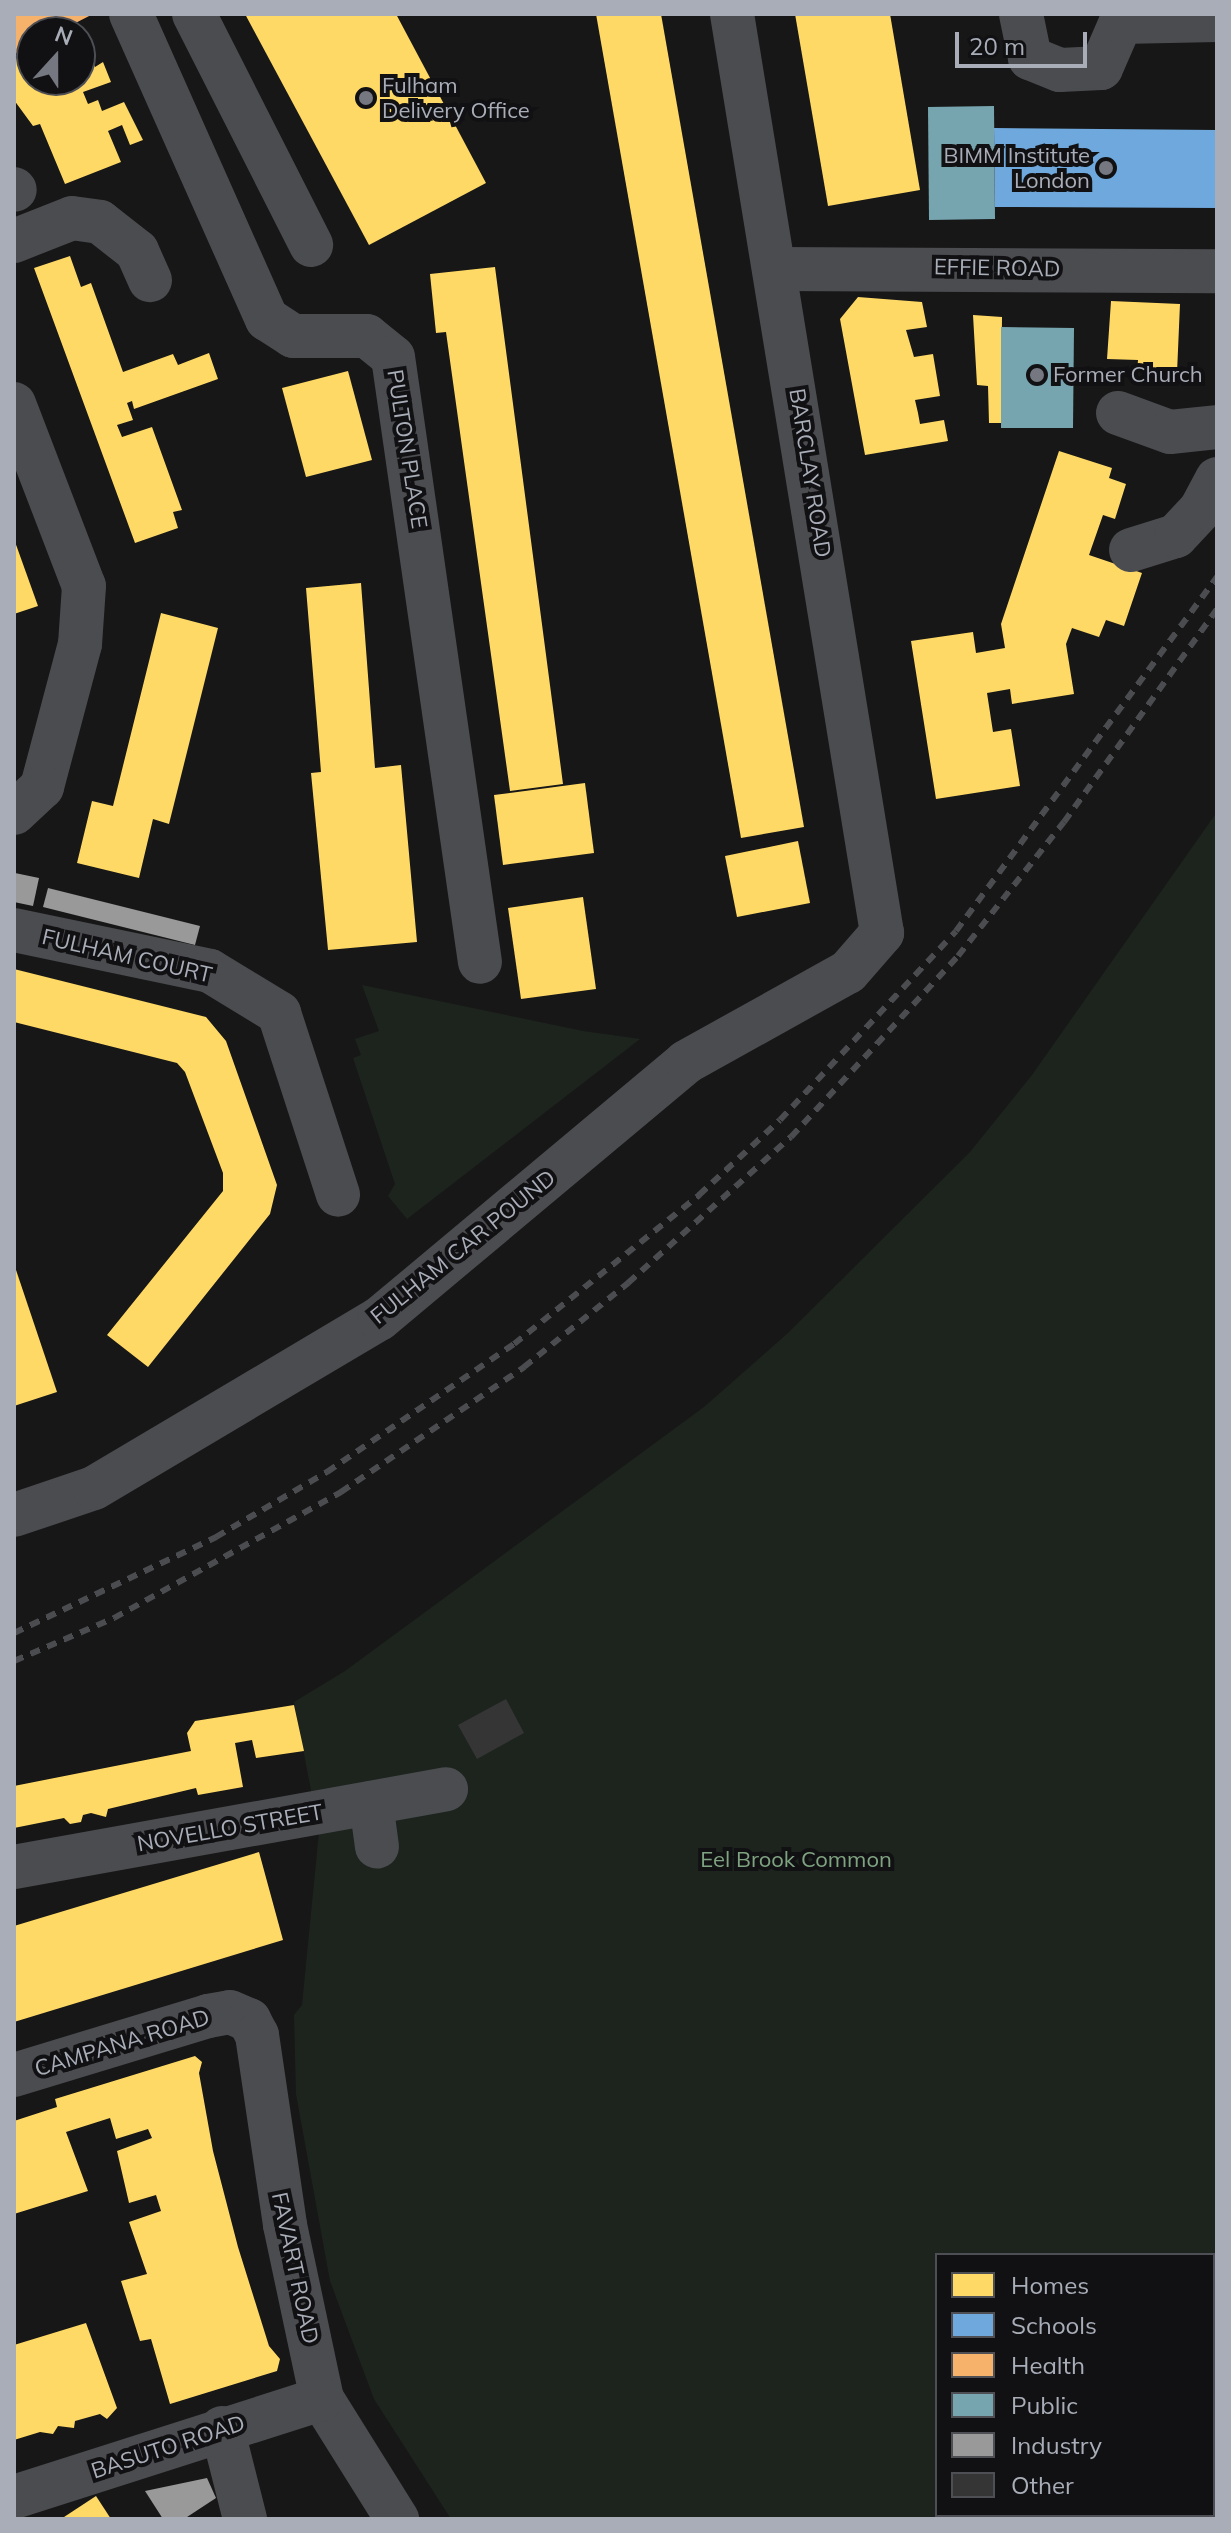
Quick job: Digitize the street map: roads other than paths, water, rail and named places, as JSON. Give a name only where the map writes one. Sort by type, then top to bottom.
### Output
[{"type":"street","name":"PULTON PLACE","points":[[131,14],[267,319],[293,336],[367,336],[393,357],[480,962]]},
{"type":"street","points":[[194,14],[311,245]]},
{"type":"street","name":"BARCLAY ROAD","points":[[732,14],[777,269],[882,933]]},
{"type":"street","points":[[1021,14],[1030,58],[1060,70],[1101,68],[1121,22],[1217,20]]},
{"type":"street","points":[[163,89],[219,64]]},
{"type":"street","points":[[14,241],[72,218],[100,222],[137,251],[150,280]]},
{"type":"street","name":"EFFIE ROAD","points":[[777,269],[1194,271]]},
{"type":"street","points":[[14,404],[22,453],[84,586],[80,644],[42,787],[14,813]]},
{"type":"street","points":[[1118,413],[1170,432],[1217,427]]},
{"type":"street","points":[[1131,550],[1176,536],[1201,509],[1217,479]]},
{"type":"street","name":"FULHAM COURT","points":[[14,930],[210,971],[279,1013],[338,1195]]},
{"type":"street","name":"FULHAM CAR POUND","points":[[14,1515],[94,1488],[379,1319],[686,1062],[848,972],[882,933]]},
{"type":"street","name":"NOVELLO STREET","points":[[14,1867],[446,1789]]},
{"type":"street","points":[[371,1803],[377,1847]]},
{"type":"street","name":"CAMPANA ROAD","points":[[14,2075],[230,2012]]},
{"type":"street","name":"FAVART ROAD","points":[[230,2012],[249,2020],[257,2035],[285,2225],[322,2399],[397,2519]]},
{"type":"street","name":"BASUTO ROAD","points":[[14,2497],[222,2428],[322,2399]]},
{"type":"street","points":[[222,2428],[245,2519]]},
{"type":"railway","points":[[14,1633],[216,1537],[327,1472],[514,1344],[699,1195],[780,1120],[956,931],[1217,577]]},
{"type":"railway","points":[[14,1661],[114,1618],[341,1492],[524,1367],[628,1283],[791,1137],[958,956],[1064,822],[1217,609]]},
{"type":"place","name":"Fulham Delivery Office","points":[[366,98]]},
{"type":"place","name":"BIMM Institute London","points":[[1106,168]]},
{"type":"place","name":"Former Church","points":[[1037,375]]},
{"type":"park label","name":"Eel Brook Common","points":[[796,1860]]}]
